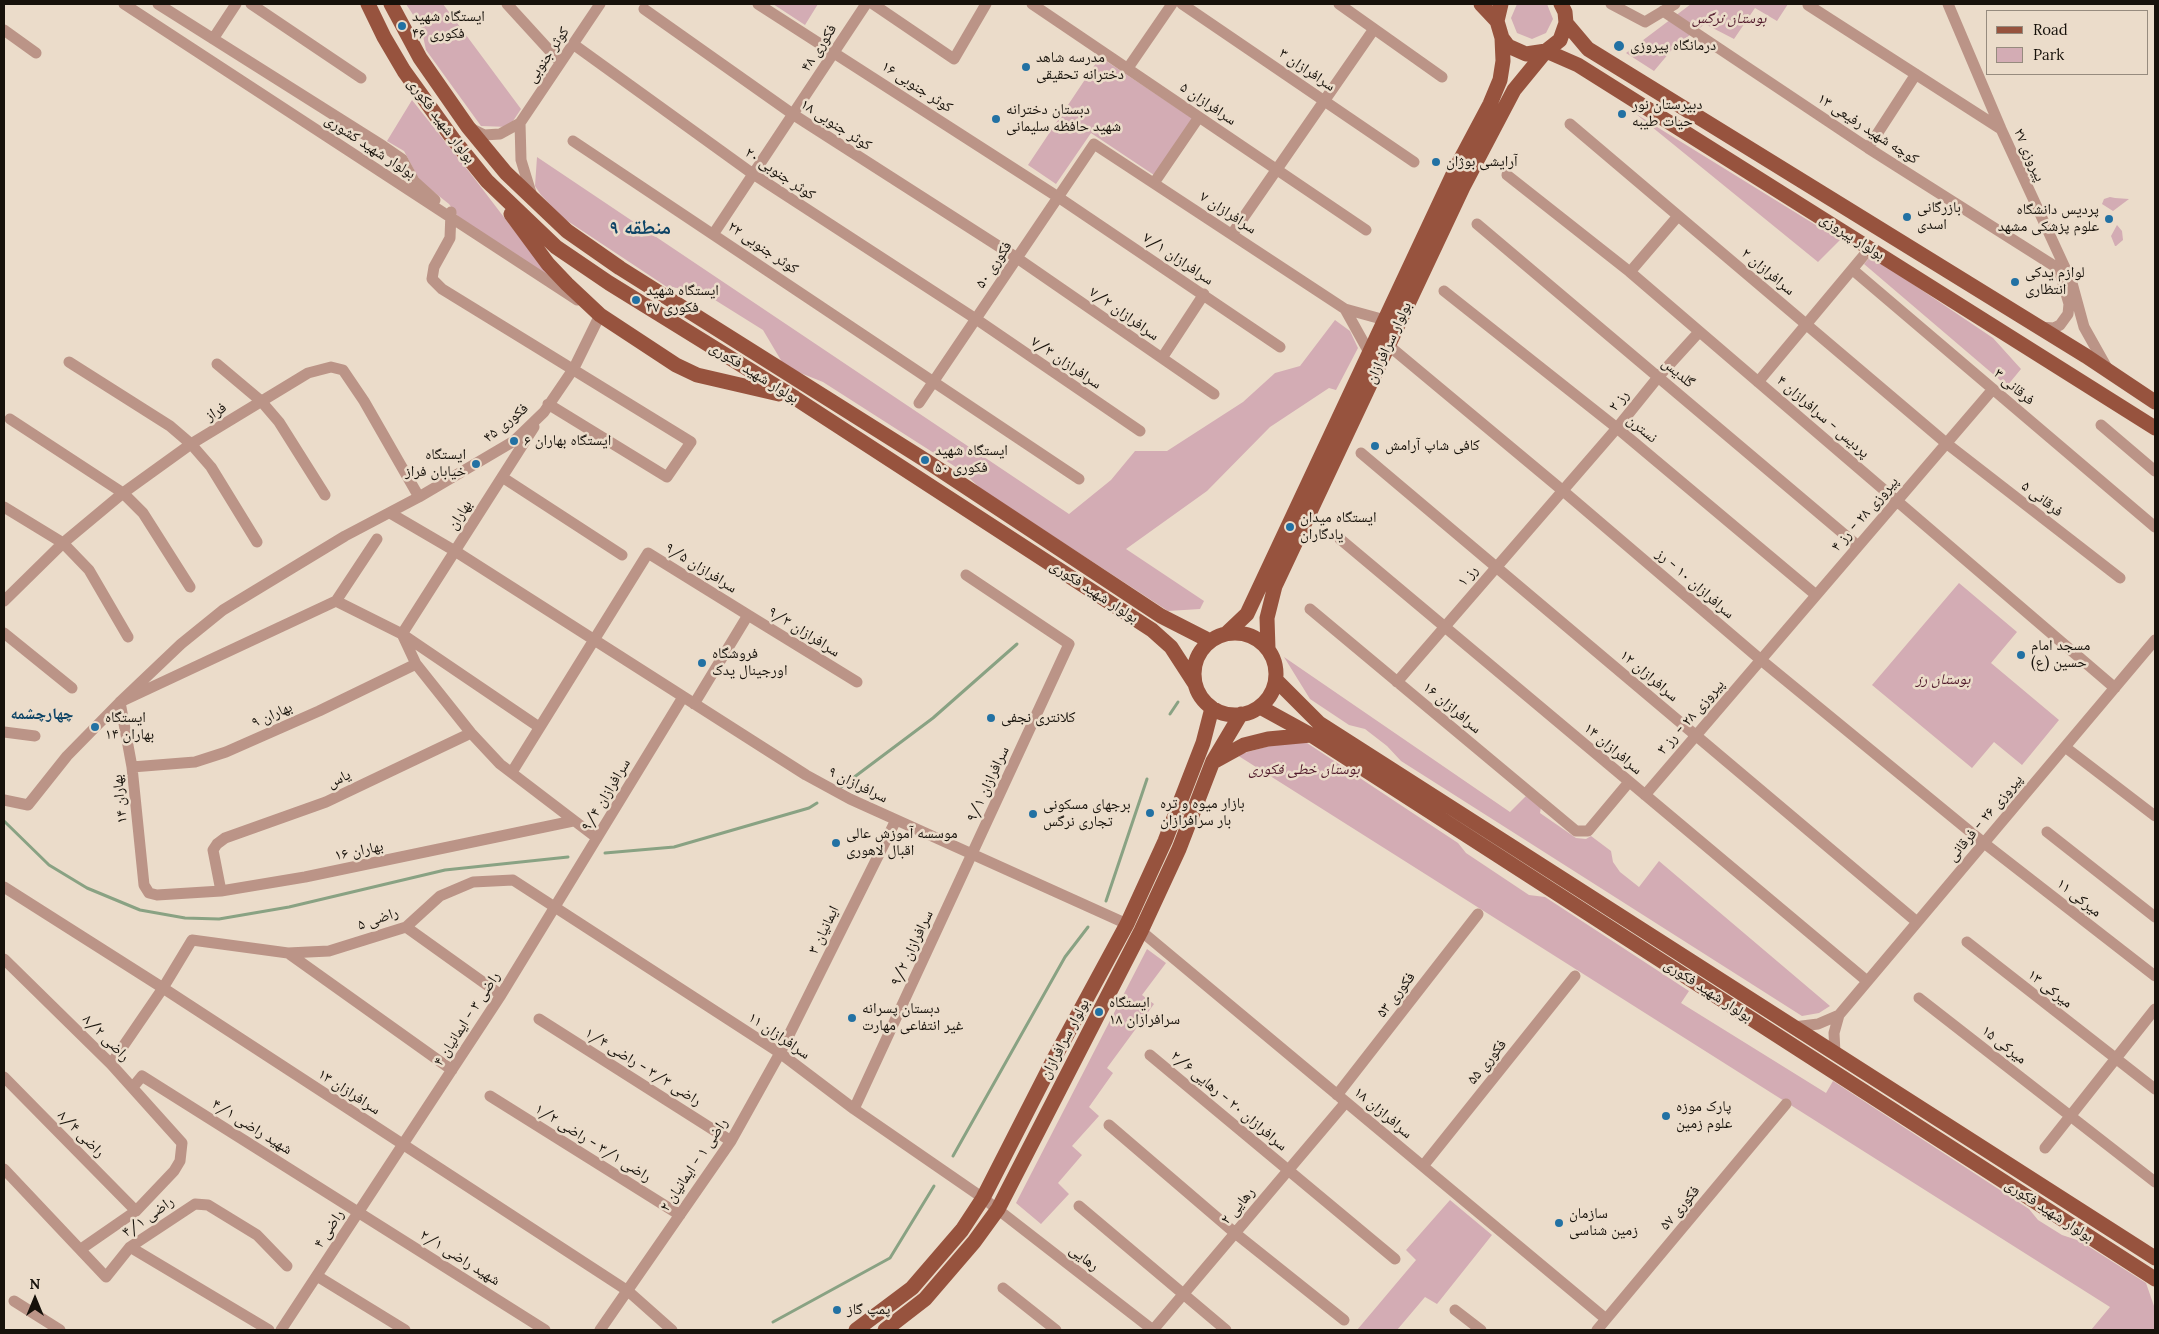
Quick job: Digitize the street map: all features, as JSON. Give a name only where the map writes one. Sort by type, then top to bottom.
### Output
[{"type":"main road","name":"بولوار شهید فکوری","points":[[368,4],[384,37],[404,71],[453,140],[487,181],[556,247],[609,283],[795,398],[1152,630],[1171,647],[1195,684]]},
{"type":"main road","name":"بولوار شهید فکوری","points":[[391,4],[420,58],[468,127],[506,173],[567,231],[620,268],[925,460],[1161,616],[1210,640]]},
{"type":"main road","points":[[1480,4],[1497,21]]},
{"type":"main road","points":[[1497,21],[1501,4]]},
{"type":"main road","points":[[1562,4],[1566,23]]},
{"type":"main road","name":"بولوار سرافرازان","points":[[1227,633],[1247,614],[1457,166],[1500,80],[1503,61],[1502,38],[1497,21]]},
{"type":"main road","name":"بولوار سرافرازان","points":[[1268,649],[1267,618],[1275,586],[1463,187],[1514,90],[1546,51],[1560,40],[1566,23]]},
{"type":"main road","name":"بولوار پیروزی","points":[[1566,23],[1588,49],[2038,327],[2155,402]]},
{"type":"main road","points":[[1502,38],[1508,46],[1526,54],[1546,51]]},
{"type":"main road","name":"بولوار پیروزی","points":[[1546,51],[1578,65],[2155,428]]},
{"type":"main road","points":[[487,181],[548,264],[566,284],[600,315],[676,365],[697,375],[795,398]]},
{"type":"main road","points":[[1227,633],[1241,633],[1256,638],[1268,649],[1275,664],[1276,680],[1270,695],[1260,707],[1241,714],[1229,715],[1212,708],[1202,699],[1195,684],[1194,668],[1199,653],[1210,640],[1227,633]]},
{"type":"main road","name":"بولوار شهید فکوری","points":[[1276,680],[1319,723],[2155,1258]]},
{"type":"main road","name":"بولوار شهید فکوری","points":[[1260,707],[1311,735],[2155,1280]]},
{"type":"main road","name":"بولوار سرافرازان","points":[[856,1330],[912,1288],[962,1230],[983,1198],[1056,1055],[1127,924],[1165,842],[1203,743],[1212,708]]},
{"type":"main road","name":"بولوار سرافرازان","points":[[885,1330],[925,1299],[974,1242],[998,1209],[1141,931],[1179,849],[1213,761],[1241,714]]},
{"type":"main road","points":[[1213,761],[1244,745],[1268,739],[1311,735]]},
{"type":"street","name":"بولوار شهید کشوری","points":[[124,4],[600,315]]},
{"type":"street","name":"بولوار شهید کشوری","points":[[158,4],[402,159]]},
{"type":"street","points":[[213,39],[236,4]]},
{"type":"street","points":[[251,4],[360,78]]},
{"type":"street","points":[[507,4],[560,62]]},
{"type":"street","name":"کوثر جنوبی","points":[[520,122],[600,4]]},
{"type":"street","name":"کوثر جنوبی ۱۶","points":[[758,4],[1058,197]]},
{"type":"street","name":"فکوری ۴۸","points":[[714,234],[752,174],[794,116],[866,4]]},
{"type":"street","points":[[873,4],[954,59],[986,4]]},
{"type":"street","name":"سرافرازان ۵","points":[[1032,4],[1366,230]]},
{"type":"street","points":[[1128,68],[1172,4]]},
{"type":"street","name":"سرافرازان ۳","points":[[1182,4],[1414,162]]},
{"type":"street","points":[[1338,4],[1442,78]]},
{"type":"street","points":[[1611,4],[1645,22],[1674,4]]},
{"type":"street","name":"پیروزی ۲۷","points":[[1948,4],[2052,244],[2072,283],[2084,327],[2108,371]]},
{"type":"street","points":[[1808,5],[2001,129]]},
{"type":"street","name":"کوثر جنوبی ۱۸","points":[[644,9],[794,116],[1017,258]]},
{"type":"street","name":"کوچه شهید رفیعی ۱۳","points":[[1662,11],[1868,148],[2059,269]]},
{"type":"street","points":[[1232,234],[1374,28]]},
{"type":"street","points":[[4,30],[36,53]]},
{"type":"street","name":"کوثر جنوبی ۲۰","points":[[573,44],[752,174],[976,320]]},
{"type":"street","points":[[1868,148],[1916,74]]},
{"type":"street","points":[[1154,183],[1200,117]]},
{"type":"street","points":[[468,127],[484,135],[500,134],[520,122]]},
{"type":"street","points":[[520,122],[520,160],[533,200]]},
{"type":"street","name":"سرافرازان ۲","points":[[1570,124],[1946,443]]},
{"type":"street","name":"کوثر جنوبی ۲۲","points":[[574,141],[1079,479]]},
{"type":"street","name":"فکوری ۵۰","points":[[920,403],[1094,144]]},
{"type":"street","name":"سرافرازان ۷","points":[[1094,144],[1345,309]]},
{"type":"street","points":[[389,178],[396,177],[401,172],[403,166],[402,159]]},
{"type":"street","points":[[402,159],[414,181],[426,194],[451,211],[450,238],[434,267],[432,279],[442,288],[691,442],[667,477],[546,408]]},
{"type":"street","name":"پردیس - سرافرازان ۴","points":[[1507,175],[1630,272],[2115,688]]},
{"type":"street","name":"سرافرازان ۷/۱","points":[[1058,197],[1280,347]]},
{"type":"street","points":[[1630,272],[1678,216]]},
{"type":"street","name":"گلدیس","points":[[1477,224],[1858,546]]},
{"type":"street","points":[[2038,327],[2054,328],[2060,325],[2068,314],[2069,304],[2052,244]]},
{"type":"street","points":[[1758,382],[1870,248]]},
{"type":"street","name":"سرافرازان ۷/۲","points":[[1017,258],[1214,394]]},
{"type":"street","name":"فرقانی ۳","points":[[1853,270],[2155,527]]},
{"type":"street","name":"نسترن","points":[[1444,292],[1617,428],[1816,595]]},
{"type":"street","points":[[1162,358],[1204,294]]},
{"type":"street","points":[[1345,309],[1385,320]]},
{"type":"street","points":[[1345,309],[1370,354]]},
{"type":"street","name":"فکوری ۴۵","points":[[4,800],[28,805],[67,756],[120,702],[180,644],[223,610],[277,576],[419,497],[514,440],[546,408],[574,368],[600,315]]},
{"type":"street","name":"سرافرازان ۷/۳","points":[[976,320],[1140,431]]},
{"type":"street","name":"رز ۲","points":[[1562,490],[1699,332]]},
{"type":"street","name":"سرافرازان ۱۰ - رز","points":[[1388,345],[1761,660],[1984,843]]},
{"type":"street","points":[[70,362],[170,426],[190,444],[211,467],[256,542]]},
{"type":"street","points":[[217,364],[262,401],[278,422],[325,495]]},
{"type":"street","name":"فراز","points":[[4,601],[63,543],[123,493],[190,444],[308,373],[331,367],[343,370],[364,401],[419,497]]},
{"type":"street","name":"پیروزی ۲۸ - رز ۴","points":[[1761,660],[1993,389]]},
{"type":"street","name":"بهاران","points":[[402,634],[546,408]]},
{"type":"street","points":[[10,419],[123,493],[143,512],[190,587]]},
{"type":"street","points":[[2101,425],[2155,471]]},
{"type":"street","name":"فرقانی ۵","points":[[1946,443],[2120,578]]},
{"type":"street","name":"سرافرازان ۱۲","points":[[1361,453],[1917,922]]},
{"type":"street","points":[[502,477],[622,555]]},
{"type":"street","name":"رز ۱","points":[[1397,682],[1562,490]]},
{"type":"street","points":[[4,507],[63,543],[89,570],[128,637]]},
{"type":"street","name":"سرافرازان ۹","points":[[390,512],[455,551],[806,775],[850,799],[1127,924]]},
{"type":"street","points":[[120,702],[336,601],[378,539]]},
{"type":"street","name":"سرافرازان ۱۴","points":[[1340,539],[1867,981]]},
{"type":"street","name":"سرافرازان ۹/۵","points":[[593,639],[648,553],[748,615]]},
{"type":"street","name":"سرافرازان ۹/۱","points":[[966,575],[1069,644],[972,854]]},
{"type":"street","points":[[336,601],[402,634],[539,727]]},
{"type":"street","name":"سرافرازان ۱۶","points":[[1310,609],[1576,831],[1588,831],[1629,782]]},
{"type":"street","name":"سرافرازان ۹/۳","points":[[694,704],[748,615],[857,682]]},
{"type":"street","points":[[4,633],[72,688]]},
{"type":"street","points":[[402,634],[416,664],[471,733],[500,764],[598,838]]},
{"type":"street","points":[[512,772],[593,639]]},
{"type":"street","name":"پیروزی ۲۶ - فرقانی","points":[[1839,1015],[2155,640]]},
{"type":"street","name":"پیروزی ۲۸ - رز ۳","points":[[1644,795],[1761,660]]},
{"type":"street","name":"بهاران ۹","points":[[132,767],[195,762],[226,752],[319,711],[416,664]]},
{"type":"street","name":"سرافرازان ۹/۴","points":[[553,908],[684,697]]},
{"type":"street","name":"بهاران ۱۴","points":[[120,702],[132,767],[144,885],[149,892]]},
{"type":"street","points":[[4,732],[35,736]]},
{"type":"street","name":"یاس","points":[[220,891],[214,850],[217,844],[225,838],[326,802],[471,733]]},
{"type":"street","points":[[2065,747],[2155,816]]},
{"type":"street","name":"ایمانیان ۳","points":[[780,1053],[896,820]]},
{"type":"street","name":"بهاران ۱۶","points":[[149,892],[156,895],[220,891],[305,877],[573,821]]},
{"type":"street","points":[[2047,832],[2155,917]]},
{"type":"street","name":"میرکی ۱۱","points":[[1984,843],[2155,976]]},
{"type":"street","name":"سرافرازان ۹/۲","points":[[854,1109],[972,854]]},
{"type":"street","name":"راضی ۵","points":[[163,988],[192,940],[288,952],[329,951],[406,927],[440,896],[473,882],[513,880],[553,908]]},
{"type":"street","name":"سرافرازان ۱۳","points":[[4,888],[163,988],[628,1290],[672,1330]]},
{"type":"street","name":"سرافرازان ۱۱","points":[[553,908],[780,1053],[854,1109],[983,1198]]},
{"type":"street","name":"راضی ۳ - ایمانیان ۴","points":[[403,1145],[501,995],[553,908]]},
{"type":"street","name":"فکوری ۵۳","points":[[1342,1098],[1478,914]]},
{"type":"street","points":[[406,927],[501,995]]},
{"type":"street","name":"سرافرازان ۱۸","points":[[1141,931],[1606,1319]]},
{"type":"street","name":"میرکی ۱۳","points":[[1967,942],[2155,1089]]},
{"type":"street","points":[[288,952],[452,1070]]},
{"type":"street","name":"راضی ۸/۲","points":[[4,959],[111,1064],[182,1143],[180,1161],[174,1171],[136,1211]]},
{"type":"street","name":"فکوری ۵۵","points":[[1423,1166],[1576,976]]},
{"type":"street","points":[[111,1064],[163,988]]},
{"type":"street","name":"میرکی ۱۵","points":[[1919,998],[2155,1182]]},
{"type":"street","points":[[2045,1148],[2155,1009]]},
{"type":"street","points":[[1794,1027],[1818,1024],[1839,1015]]},
{"type":"street","points":[[1835,1053],[1834,1033],[1839,1015]]},
{"type":"street","name":"راضی ۳/۳ - راضی ۱/۴","points":[[538,1019],[731,1141]]},
{"type":"street","name":"راضی ۱ - ایمانیان ۲","points":[[600,1330],[731,1141],[780,1053]]},
{"type":"street","name":"سرافرازان ۲۰ - رهایی ۲/۶","points":[[1150,1055],[1395,1259]]},
{"type":"street","name":"شهید راضی ۴/۱","points":[[133,1087],[142,1076],[358,1212]]},
{"type":"street","name":"راضی ۸/۴","points":[[4,1077],[136,1211]]},
{"type":"street","name":"راضی ۳/۱ - راضی ۱/۲","points":[[490,1096],[680,1215]]},
{"type":"street","name":"رهایی ۲","points":[[1153,1330],[1288,1170],[1342,1098]]},
{"type":"street","name":"فکوری ۵۷","points":[[1597,1330],[1786,1104]]},
{"type":"street","points":[[1109,1125],[1235,1233],[1344,1320]]},
{"type":"street","name":"راضی ۴","points":[[281,1330],[403,1145]]},
{"type":"street","points":[[4,1169],[82,1249],[136,1211]]},
{"type":"street","name":"رهایی","points":[[983,1198],[1153,1330]]},
{"type":"street","name":"راضی ۴/۱","points":[[82,1249],[106,1277],[130,1247],[195,1204],[208,1205],[257,1235],[287,1266]]},
{"type":"street","points":[[1079,1206],[1226,1330]]},
{"type":"street","name":"شهید راضی ۲/۱","points":[[358,1212],[545,1330]]},
{"type":"street","points":[[130,1247],[269,1330]]},
{"type":"street","points":[[317,1276],[405,1330]]},
{"type":"street","points":[[1003,1288],[1056,1330]]},
{"type":"street","points":[[14,1301],[60,1330]]},
{"type":"street","points":[[1455,1310],[1481,1330]]},
{"type":"green space","points":[[406,4],[443,4],[521,109],[509,127],[481,126],[426,50],[421,27]]},
{"type":"green space","points":[[773,4],[818,4],[805,25]]},
{"type":"green space","points":[[1517,4],[1547,4],[1553,19],[1546,33],[1532,39],[1517,33],[1511,18]]},
{"type":"green space","name":"بوستان نرگس","points":[[1691,4],[1788,4],[1777,21],[1755,8],[1734,39],[1705,24],[1675,46],[1654,71],[1626,53]]},
{"type":"green space","points":[[1100,57],[1198,122],[1160,179],[1091,133],[1056,184],[1028,165]]},
{"type":"green space","points":[[412,100],[555,284],[461,221],[449,204],[420,181],[404,151],[387,141]]},
{"type":"green space","points":[[1636,114],[1840,240],[1818,262]]},
{"type":"green space","points":[[537,157],[1069,514],[1111,480],[1135,451],[1167,451],[1243,402],[1275,373],[1300,366],[1335,320],[1350,331],[1358,348],[1336,390],[1329,388],[1270,427],[1207,491],[1126,549],[1204,601],[1200,609],[1168,611],[981,489],[962,471],[823,382],[798,372],[782,362],[763,330],[699,290],[667,287],[563,218],[535,186]]},
{"type":"green space","points":[[2110,197],[2129,199],[2113,211],[2102,204],[2104,199]]},
{"type":"green space","points":[[2117,225],[2122,231],[2123,240],[2115,246],[2111,236]]},
{"type":"green space","points":[[1871,256],[1993,338],[2021,369],[2007,386],[1864,264]]},
{"type":"green space","name":"بوستان رز","points":[[1959,583],[2017,632],[1991,663],[2059,720],[2022,765],[1994,742],[1972,768],[1872,685]]},
{"type":"green space","points":[[1284,657],[1510,812],[1526,796],[1541,807],[1540,813],[1576,838],[1586,839],[1591,836],[1611,851],[1613,862],[1620,872],[1639,887],[1659,861],[1830,1006],[1819,1013],[1802,1016],[1401,761],[1387,746],[1365,729],[1349,725],[1310,699]]},
{"type":"green space","name":"بوستان خطی فکوری","points":[[1304,741],[1458,843],[1466,853],[1529,895],[1545,897],[1689,991],[1681,1003],[1826,1093],[1833,1081],[2029,1209],[2038,1220],[2062,1235],[2080,1241],[2146,1283],[2154,1306],[2155,1330],[2091,1330],[2110,1307],[1237,755],[1269,746]]},
{"type":"green space","points":[[1147,949],[1166,963],[1142,995],[1154,1004],[1107,1068],[1113,1073],[1089,1107],[1099,1116],[1072,1146],[1082,1155],[1058,1183],[1069,1194],[1041,1224],[1016,1203]]},
{"type":"green space","points":[[1450,1200],[1492,1235],[1437,1304],[1425,1297],[1397,1330],[1357,1330],[1416,1260],[1406,1250]]},
{"type":"waterway","points":[[841,787],[933,718],[1017,644]]},
{"type":"waterway","points":[[1170,714],[1178,702]]},
{"type":"waterway","points":[[1106,901],[1147,779]]},
{"type":"waterway","points":[[605,853],[674,847],[809,808],[817,803]]},
{"type":"waterway","points":[[4,821],[49,865],[87,888],[140,910],[185,918],[219,919],[289,907],[445,870],[568,857]]},
{"type":"waterway","points":[[953,1156],[1065,957],[1088,927]]},
{"type":"waterway","points":[[773,1322],[890,1258],[934,1186]]},
{"type":"place","name":"ایستگاه شهید فکوری ۴۶","points":[[402,26]]},
{"type":"place","name":"درمانگاه پیروزی","points":[[1619,46]]},
{"type":"place","name":"مدرسه شاهد دخترانه تحقیقی","points":[[1026,67]]},
{"type":"place","name":"دبیرستان نور حیات طیبه","points":[[1622,114]]},
{"type":"place","name":"دبستان دخترانه شهید حافظه سلیمانی","points":[[996,119]]},
{"type":"place","name":"آرایشی بوژان","points":[[1436,162]]},
{"type":"place","name":"بازرگانی اسدی","points":[[1907,217]]},
{"type":"place","name":"پردیس دانشگاه علوم پزشکی مشهد","points":[[2109,219]]},
{"type":"place","name":"لوازم یدکی انتظاری","points":[[2015,282]]},
{"type":"place","name":"ایستگاه شهید فکوری ۴۷","points":[[636,300]]},
{"type":"place","name":"ایستگاه بهاران ۶","points":[[514,441]]},
{"type":"place","name":"کافی شاپ آرامش","points":[[1375,446]]},
{"type":"place","name":"ایستگاه شهید فکوری ۵۰","points":[[925,460]]},
{"type":"place","name":"ایستگاه خیابان فراز","points":[[476,464]]},
{"type":"place","name":"ایستگاه میدان یادگاران","points":[[1290,527]]},
{"type":"place","name":"مسجد امام حسین (ع)","points":[[2021,655]]},
{"type":"place","name":"فروشگاه اورجینال یدک","points":[[702,663]]},
{"type":"place","name":"کلانتری نجفی","points":[[991,718]]},
{"type":"place","name":"ایستگاه بهاران ۱۴","points":[[95,727]]},
{"type":"place","name":"بازار میوه و تره بار سرافرازان","points":[[1150,813]]},
{"type":"place","name":"برجهای مسکونی تجاری نرگس","points":[[1033,814]]},
{"type":"place","name":"موسسه آموزش عالی اقبال لاهوری","points":[[836,843]]},
{"type":"place","name":"ایستگاه سرافرازان ۱۸","points":[[1099,1012]]},
{"type":"place","name":"دبستان پسرانه غیر انتفاعی مهارت","points":[[852,1018]]},
{"type":"place","name":"پارک موزه علوم زمین","points":[[1666,1116]]},
{"type":"place","name":"سازمان زمین شناسی","points":[[1559,1223]]},
{"type":"place","name":"پمپ گاز","points":[[837,1310]]},
{"type":"district","name":"منطقه ۹","points":[[640,228]]},
{"type":"district","name":"چهارچشمه","points":[[42,714]]}]
